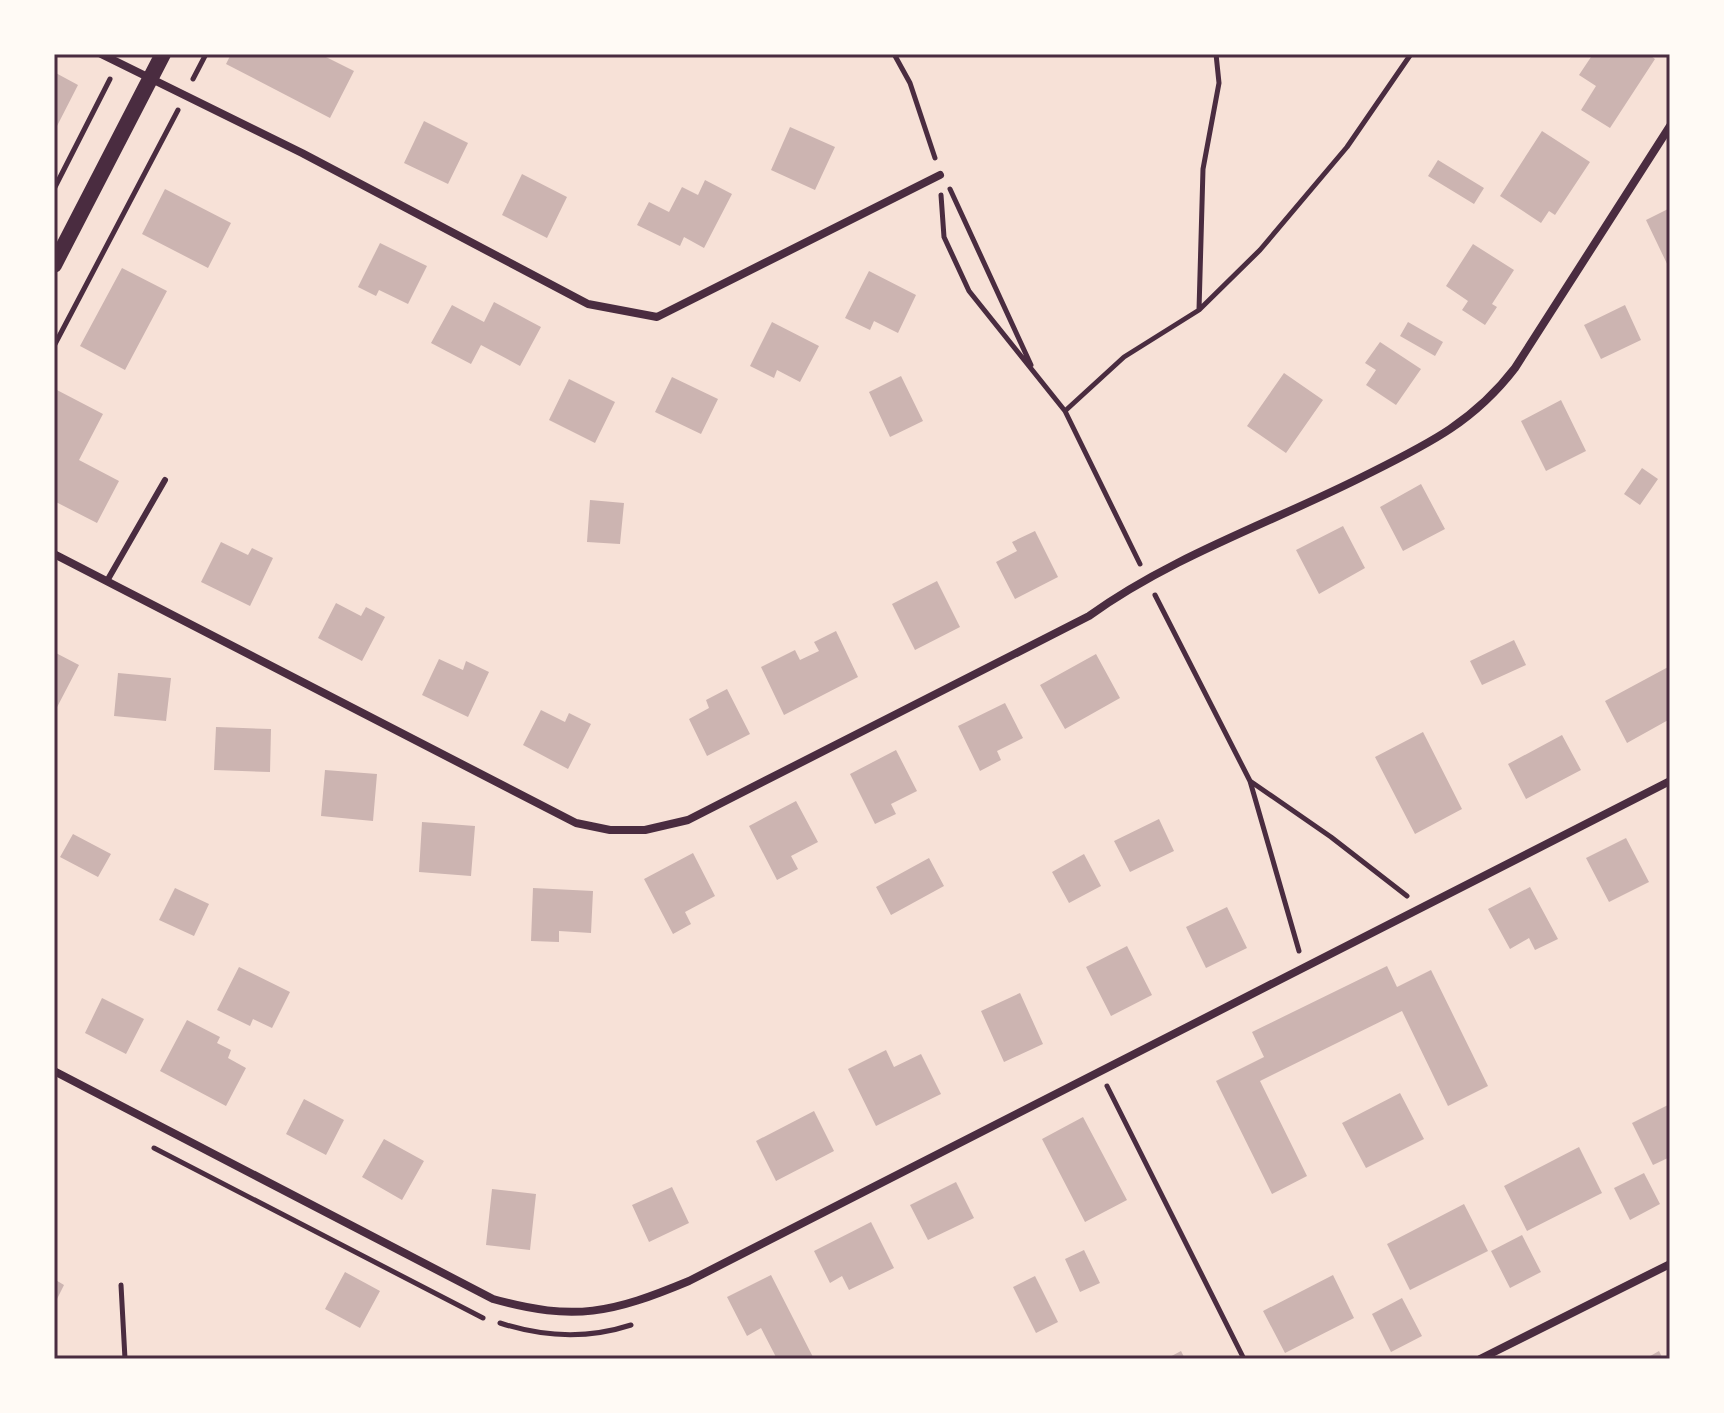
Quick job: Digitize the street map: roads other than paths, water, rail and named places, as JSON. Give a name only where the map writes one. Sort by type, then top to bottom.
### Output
[{"type":"main road","points":[[54,265],[163,54]]},
{"type":"street","points":[[101,54],[588,304],[657,317],[940,175]]},
{"type":"street","points":[[54,554],[576,823],[610,830],[645,830],[688,820],[1089,616],[1114,597],[1147,580],[1431,442],[1463,422],[1492,398],[1515,368],[1670,126]]},
{"type":"street","points":[[54,1071],[493,1299],[545,1312],[577,1314],[648,1298],[689,1281],[1670,781]]},
{"type":"street","points":[[1480,1359],[1670,1264]]},
{"type":"lane","points":[[107,581],[165,480]]}]
